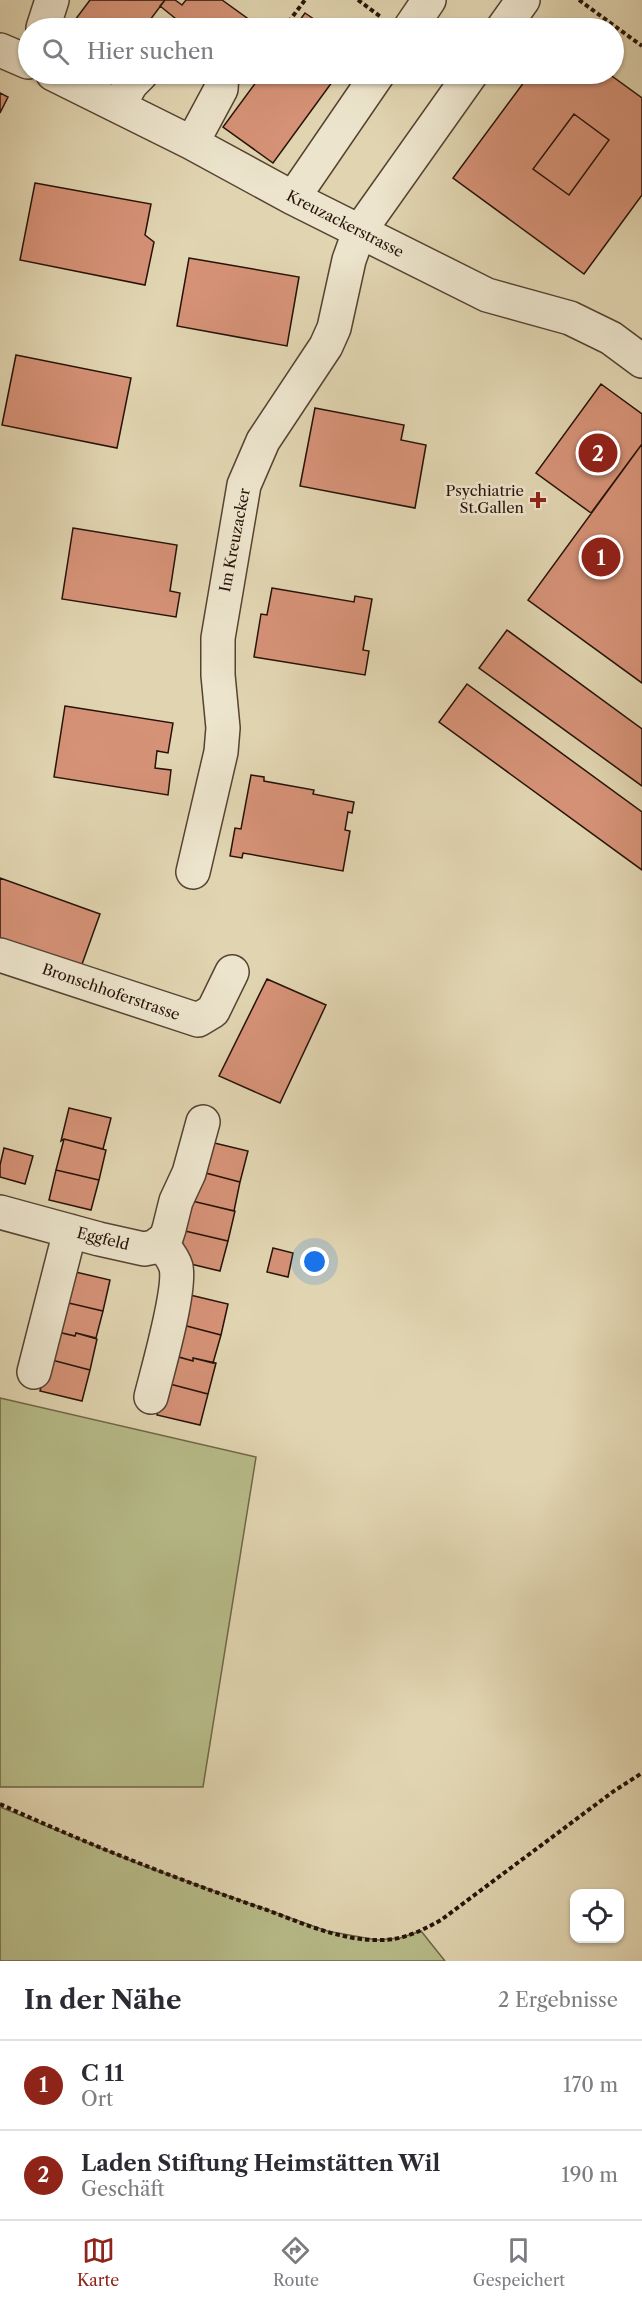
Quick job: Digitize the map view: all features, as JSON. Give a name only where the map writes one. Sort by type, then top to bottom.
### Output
[{"type":"street","points":[[46,18],[52,0]]},
{"type":"street","points":[[407,18],[429,0]]},
{"type":"street","points":[[510,18],[523,0]]},
{"type":"street","name":"Kreuzackerstrasse","points":[[76,84],[192,143],[292,198],[487,295],[570,318],[611,338],[642,361]]},
{"type":"street","points":[[119,105],[130,84]]},
{"type":"street","points":[[192,143],[223,84]]},
{"type":"street","points":[[292,198],[371,84]]},
{"type":"street","name":"Im Kreuzacker","points":[[193,872],[221,752],[223,728],[218,675],[218,638],[244,484],[263,441],[326,346],[334,328],[349,260],[359,232],[464,84]]},
{"type":"street","name":"Bronschhoferstrasse","points":[[0,955],[198,1020],[213,1011],[232,972]]},
{"type":"street","points":[[151,1396],[176,1289],[175,1263],[161,1243],[169,1229],[176,1202],[189,1173],[203,1122]]},
{"type":"street","name":"Eggfeld","points":[[0,1212],[144,1249],[161,1243]]},
{"type":"street","points":[[34,1372],[70,1231]]},
{"type":"path","points":[[292,18],[305,0]]},
{"type":"path","points":[[358,0],[387,18]]},
{"type":"path","points":[[579,0],[604,18]]},
{"type":"path","points":[[624,33],[642,46]]},
{"type":"path","points":[[0,1804],[144,1866],[247,1904],[327,1931],[377,1940],[400,1938],[421,1931],[441,1920],[614,1791],[642,1773]]},
{"type":"green space","points":[[0,1398],[256,1457],[203,1787],[0,1787]]},
{"type":"green space","points":[[0,1807],[144,1866],[327,1931],[377,1940],[400,1938],[421,1931],[445,1961],[0,1961]]},
{"type":"building","points":[[90,0],[165,0],[152,18],[76,18]]},
{"type":"building","points":[[165,0],[175,0],[182,5],[186,0],[222,0],[247,18],[175,18],[160,6]]},
{"type":"building","points":[[305,13],[312,18],[301,18]]},
{"type":"building","points":[[255,84],[331,84],[273,163],[223,127]]},
{"type":"building","points":[[523,84],[623,84],[642,98],[642,195],[584,274],[453,178]],"holes":[[[574,114],[609,140],[569,195],[533,169]]]},
{"type":"building","points":[[0,93],[8,97],[0,113]]},
{"type":"building","points":[[574,114],[609,140],[569,195],[533,169]]},
{"type":"building","points":[[35,183],[151,204],[145,235],[154,242],[145,285],[20,260]]},
{"type":"building","points":[[189,258],[299,277],[287,346],[177,326]]},
{"type":"building","points":[[16,355],[131,378],[117,448],[2,425]]},
{"type":"building","points":[[601,384],[642,414],[642,444],[591,513],[536,473]]},
{"type":"building","points":[[315,408],[404,425],[401,440],[426,445],[415,508],[300,486]]},
{"type":"building","points":[[642,444],[642,683],[528,600]]},
{"type":"building","points":[[73,528],[177,545],[170,591],[180,593],[176,617],[62,599]]},
{"type":"building","points":[[272,588],[354,602],[355,596],[372,599],[363,650],[369,651],[365,675],[254,657],[261,614],[267,615]]},
{"type":"building","points":[[507,630],[642,729],[642,786],[479,668]]},
{"type":"building","points":[[467,684],[642,812],[642,870],[439,722]]},
{"type":"building","points":[[65,706],[173,723],[168,753],[157,751],[155,768],[171,770],[168,795],[54,777]]},
{"type":"building","points":[[251,775],[264,777],[264,781],[314,790],[313,794],[354,802],[352,813],[348,812],[345,830],[350,831],[343,871],[243,853],[242,858],[230,856],[235,828],[241,829]]},
{"type":"building","points":[[0,878],[100,914],[81,967],[0,938]]},
{"type":"building","points":[[267,979],[326,1005],[280,1103],[219,1076]]},
{"type":"building","points":[[69,1108],[111,1118],[103,1149],[64,1139],[61,1141]]},
{"type":"building","points":[[64,1139],[106,1150],[99,1180],[56,1170]]},
{"type":"building","points":[[206,1141],[248,1151],[240,1182],[198,1171]]},
{"type":"building","points":[[4,1148],[33,1156],[25,1184],[0,1177]]},
{"type":"building","points":[[56,1170],[99,1180],[91,1210],[49,1200]]},
{"type":"building","points":[[198,1171],[240,1182],[234,1211],[192,1201]]},
{"type":"building","points":[[192,1201],[235,1211],[228,1241],[185,1231]]},
{"type":"building","points":[[185,1231],[228,1241],[220,1271],[178,1261]]},
{"type":"building","points":[[273,1248],[293,1253],[288,1277],[267,1272]]},
{"type":"building","points":[[67,1270],[110,1280],[103,1311],[60,1301]]},
{"type":"building","points":[[186,1294],[228,1304],[221,1335],[179,1324]]},
{"type":"building","points":[[60,1301],[103,1311],[96,1338],[53,1331]]},
{"type":"building","points":[[179,1324],[221,1335],[213,1363],[171,1355]]},
{"type":"building","points":[[54,1331],[75,1336],[76,1333],[97,1339],[90,1370],[48,1359]]},
{"type":"building","points":[[172,1355],[193,1361],[193,1358],[216,1363],[208,1394],[166,1383]]},
{"type":"building","points":[[48,1359],[90,1370],[82,1401],[40,1391]]},
{"type":"building","points":[[166,1383],[208,1394],[200,1425],[157,1415]]},
{"type":"place","name":"Laden Stiftung Heimstätten Wil","points":[[598,453]]},
{"type":"place","name":"Psychiatrie St.Gallen","points":[[538,500]]},
{"type":"place","name":"C 11","points":[[601,557]]}]
